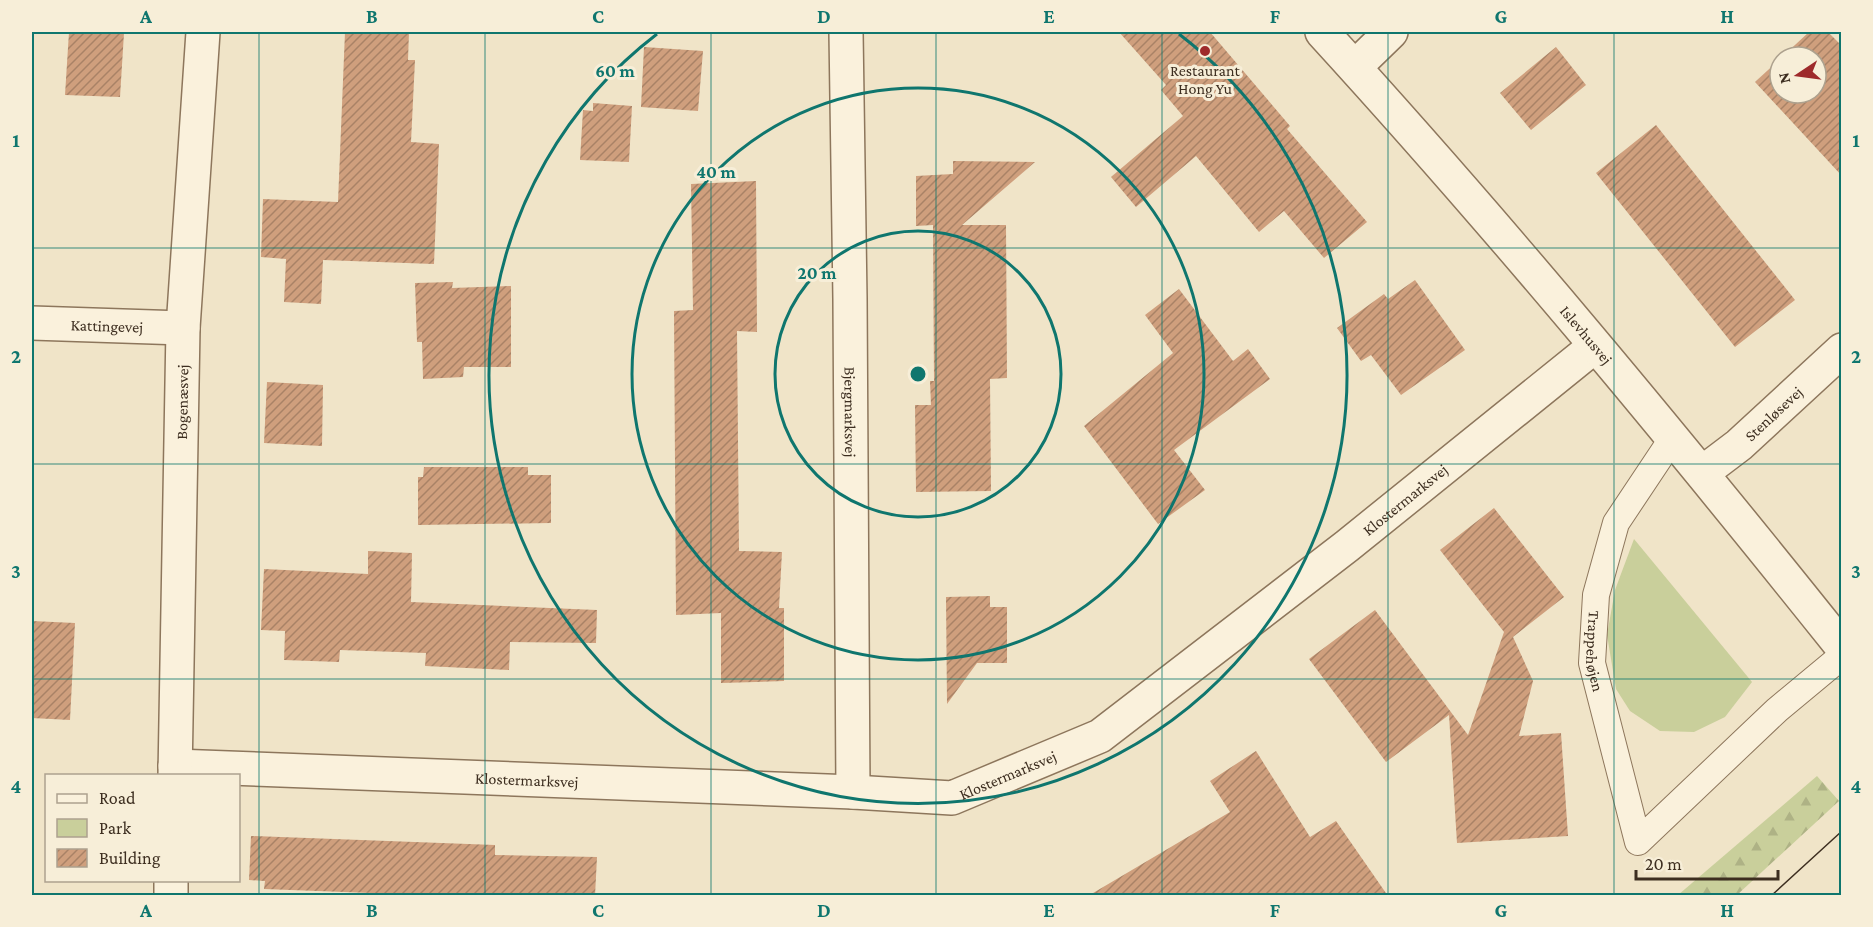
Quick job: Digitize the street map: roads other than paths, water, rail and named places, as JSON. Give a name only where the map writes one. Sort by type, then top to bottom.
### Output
[{"type":"street","name":"Bogenæsvej","points":[[175,771],[183,328],[203,32]]},
{"type":"street","name":"Bjergmarksvej","points":[[846,32],[853,792]]},
{"type":"street","name":"Islevhusvej","points":[[1322,32],[1489,218],[1702,472],[1842,647]]},
{"type":"street","points":[[1354,67],[1391,32]]},
{"type":"street","name":"Kattingevej","points":[[32,323],[183,328]]},
{"type":"street","name":"Klostermarksvej","points":[[175,771],[853,792],[952,798],[1100,736],[1347,546],[1595,346]]},
{"type":"street","name":"Stenløsevej","points":[[1702,472],[1739,445],[1842,350]]},
{"type":"lane","name":"Trappehøjen","points":[[1672,439],[1616,523],[1596,595],[1592,663],[1638,842],[1777,710],[1842,656]]},
{"type":"tram line","points":[[1771,896],[1842,831]]},
{"type":"place","name":"Restaurant Hong Yu","points":[[1205,51]]}]
